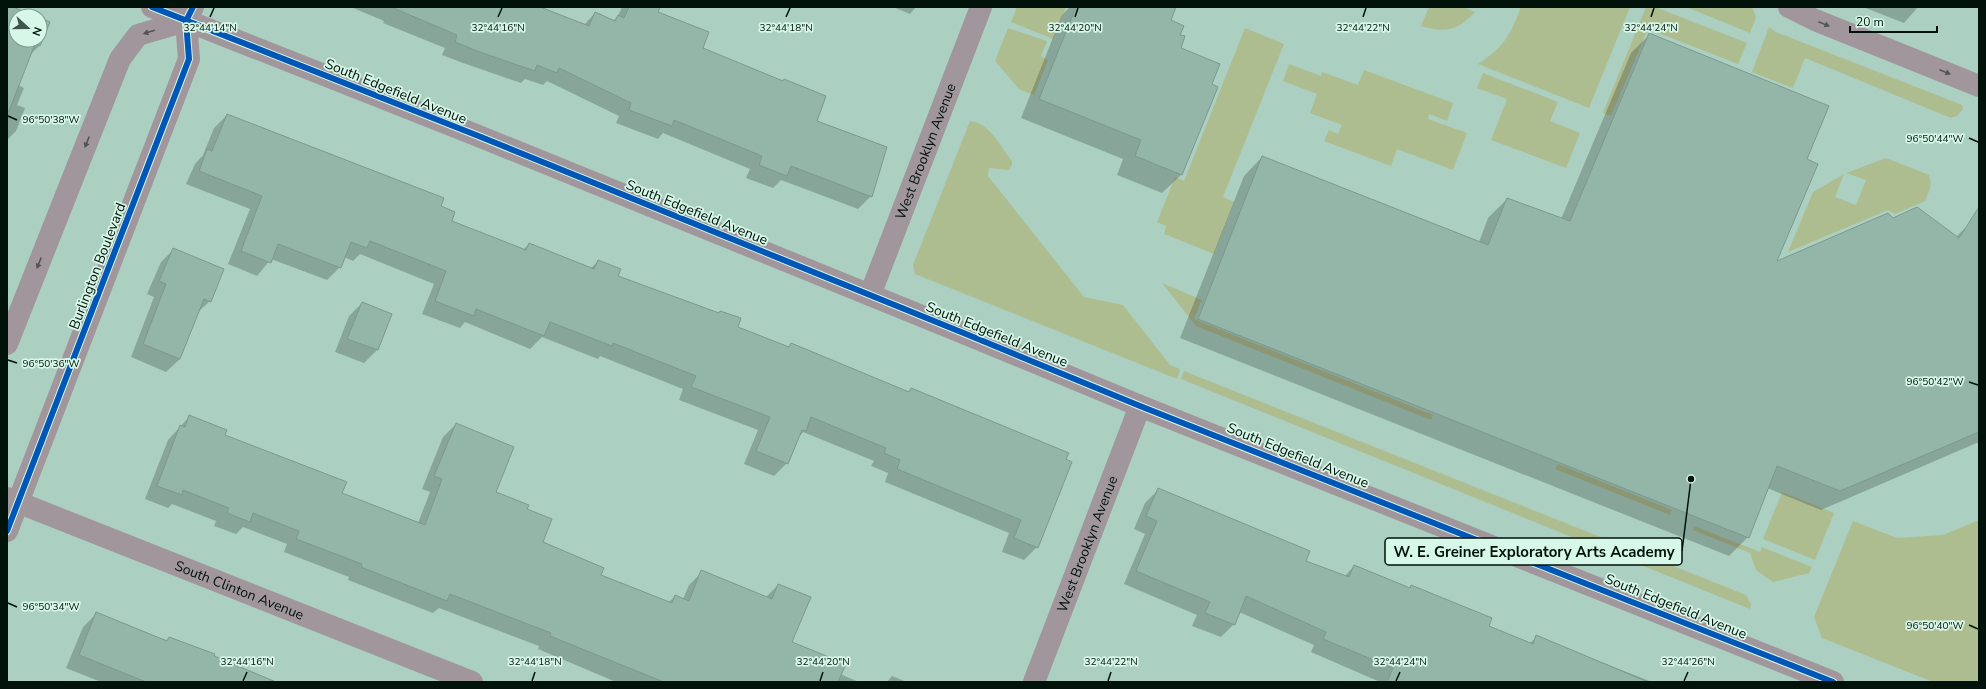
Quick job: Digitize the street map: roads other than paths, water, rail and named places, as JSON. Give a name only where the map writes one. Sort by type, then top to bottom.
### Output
[{"type":"street","name":"South Edgefield Avenue","points":[[152,7],[190,14],[483,138],[1140,406],[1833,682]]},
{"type":"street","name":"West Brooklyn Avenue","points":[[870,295],[981,7]]},
{"type":"street","points":[[1789,7],[1815,20],[1979,86]]},
{"type":"street","points":[[7,344],[120,59],[138,35],[190,14]]},
{"type":"street","name":"Burlington Boulevard","points":[[7,531],[13,500],[189,59],[190,14]]},
{"type":"street","name":"West Brooklyn Avenue","points":[[1034,682],[1140,406]]},
{"type":"street","name":"South Clinton Avenue","points":[[13,500],[472,682]]},
{"type":"place","name":"W. E. Greiner Exploratory Arts Academy","points":[[1691,479]]}]
